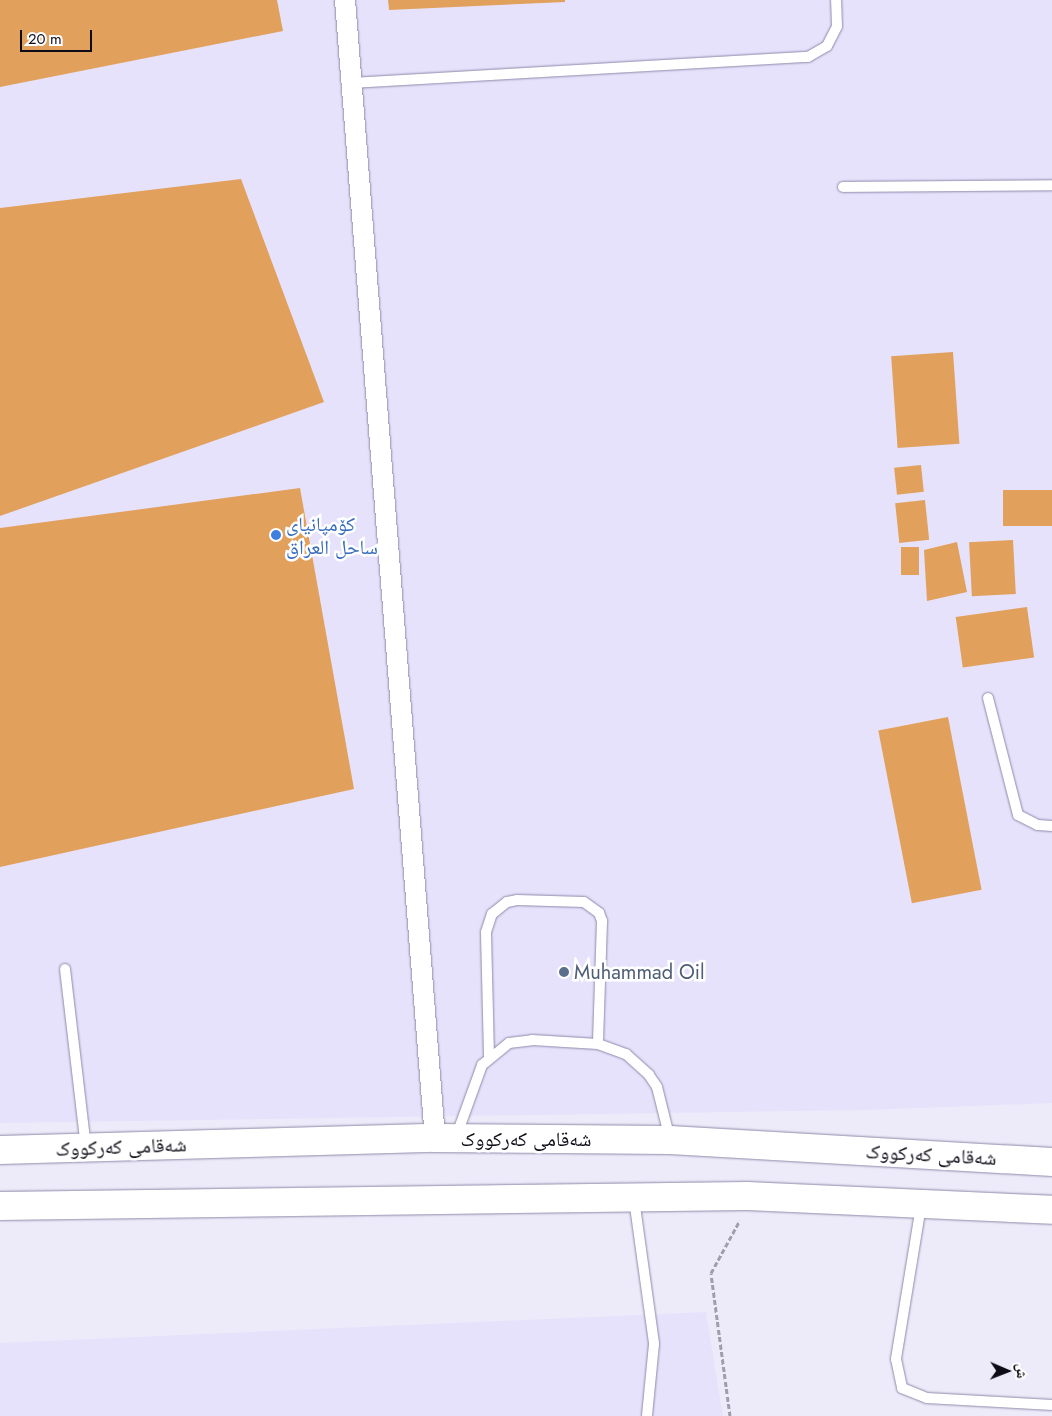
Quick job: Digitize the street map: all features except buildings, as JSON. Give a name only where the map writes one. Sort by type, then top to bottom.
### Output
[{"type":"highway","name":"شەقامی کەرکووک","points":[[0,1150],[445,1138],[670,1140],[1052,1162]]},
{"type":"highway","points":[[0,1206],[633,1196],[747,1196],[1052,1210]]},
{"type":"street","points":[[345,0],[445,1138]]},
{"type":"lane","points":[[351,83],[808,57],[827,46],[837,26],[836,0]]},
{"type":"lane","points":[[843,187],[1052,184]]},
{"type":"lane","points":[[988,698],[1018,815],[1038,825],[1052,826]]},
{"type":"lane","points":[[489,1056],[486,932],[492,914],[507,902],[517,900],[584,902],[599,913],[602,922],[598,1044]]},
{"type":"lane","points":[[66,970],[86,1148]]},
{"type":"lane","points":[[445,1138],[489,1056],[509,1043],[520,1040],[598,1044],[626,1054],[648,1075],[657,1088],[670,1140]]},
{"type":"lane","points":[[633,1196],[654,1344],[647,1416]]},
{"type":"lane","points":[[921,1204],[896,1359],[902,1388],[926,1398],[1052,1405]]},
{"type":"path","points":[[730,1416],[711,1272],[737,1229],[747,1196]]},
{"type":"shaded area","points":[[0,0],[1052,0],[1052,1103],[869,1110],[0,1123]]},
{"type":"shaded area","points":[[706,1312],[723,1416],[0,1416],[0,1343]]},
{"type":"place","name":"کۆمپانیای ساحل العراق","points":[[276,535]]},
{"type":"place","name":"Muhammad Oil","points":[[564,972]]}]
